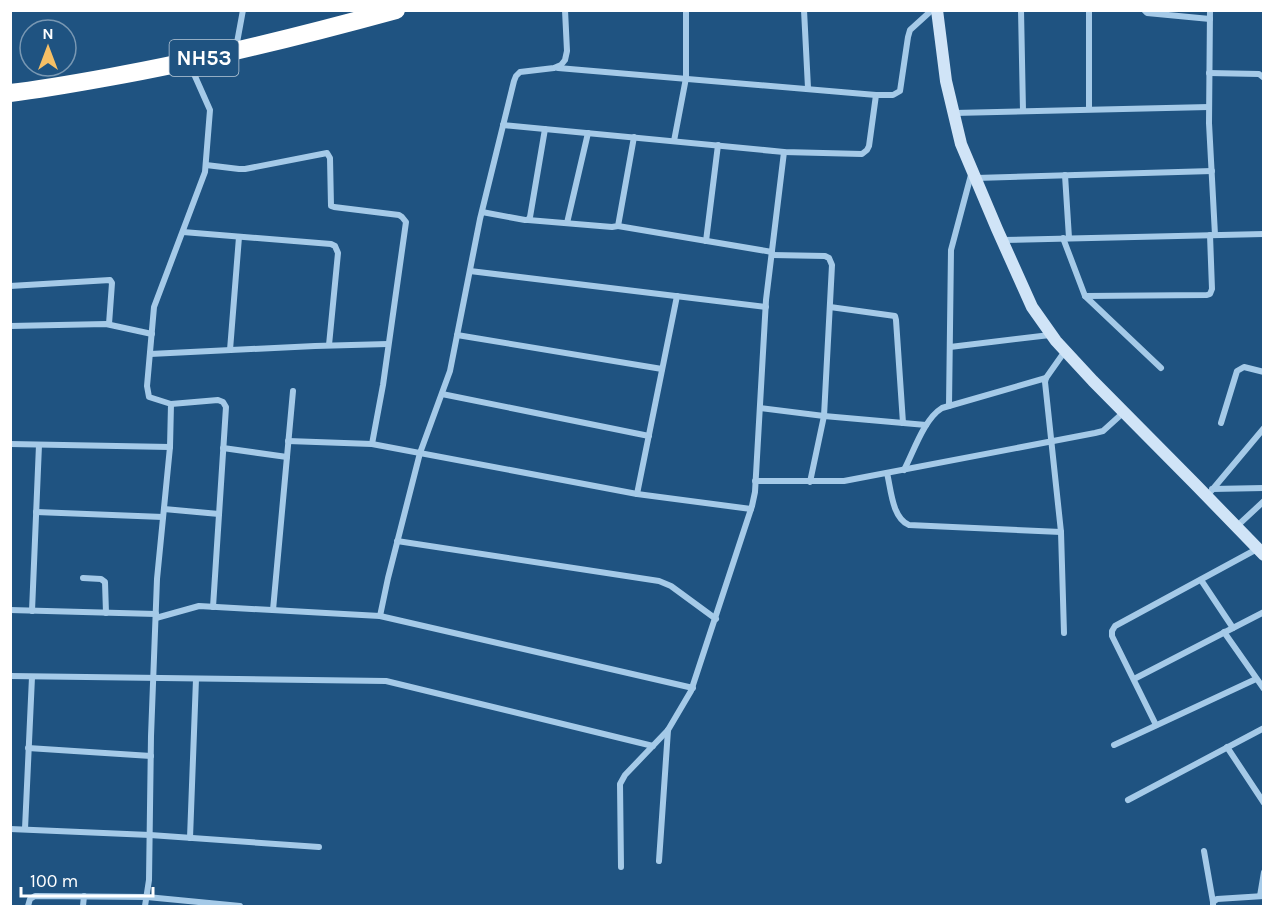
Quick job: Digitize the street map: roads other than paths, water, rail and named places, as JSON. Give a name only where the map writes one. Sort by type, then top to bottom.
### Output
[{"type":"highway","name":"NH53","points":[[10,93],[189,62],[292,39],[396,10]]},
{"type":"street","points":[[236,51],[243,10]]},
{"type":"street","points":[[554,68],[565,60],[567,51],[565,10]]},
{"type":"street","points":[[674,141],[686,78],[686,10]]},
{"type":"street","points":[[804,10],[808,88]]},
{"type":"street","points":[[380,616],[420,453],[450,371],[482,212],[516,76],[520,72],[554,68],[893,95],[900,91],[910,30],[932,10]]},
{"type":"street","points":[[937,10],[946,81],[961,144],[1032,307],[1065,351],[1124,412],[1209,493],[1236,527],[1260,552],[1201,580],[1115,626],[1112,636],[1156,725]]},
{"type":"street","points":[[1021,10],[1023,111]]},
{"type":"street","points":[[1089,10],[1089,110]]},
{"type":"street","points":[[1144,10],[1148,13],[1210,19]]},
{"type":"street","points":[[1084,296],[1210,294],[1213,235],[1209,106],[1210,10]]},
{"type":"street","points":[[189,62],[210,110],[206,165],[154,307],[147,386],[149,397],[171,404],[218,400],[226,407],[213,607]]},
{"type":"street","points":[[1209,73],[1259,74],[1263,78]]},
{"type":"street","points":[[503,125],[784,152],[862,154],[869,146],[876,95]]},
{"type":"street","points":[[953,113],[1209,106]]},
{"type":"street","points":[[528,220],[545,129]]},
{"type":"street","points":[[567,223],[588,133]]},
{"type":"street","points":[[618,226],[634,137]]},
{"type":"street","points":[[706,241],[718,145]]},
{"type":"street","points":[[621,867],[620,784],[625,775],[668,730],[693,688],[754,498],[766,307],[784,152]]},
{"type":"street","points":[[206,165],[245,169],[327,153],[330,158],[331,206],[399,215],[406,222],[372,444]]},
{"type":"street","points":[[974,175],[1065,176],[1212,171]]},
{"type":"street","points":[[949,406],[951,250],[974,175]]},
{"type":"street","points":[[1065,176],[1066,238],[1084,296],[1161,368]]},
{"type":"street","points":[[482,212],[528,220],[618,226],[772,253],[829,258],[832,266],[824,416],[810,482]]},
{"type":"street","points":[[183,232],[335,246],[338,253],[329,345]]},
{"type":"street","points":[[1002,240],[1263,234]]},
{"type":"street","points":[[230,350],[239,237]]},
{"type":"street","points":[[470,271],[766,307]]},
{"type":"street","points":[[10,286],[110,279],[112,283],[109,324]]},
{"type":"street","points":[[637,494],[677,296]]},
{"type":"street","points":[[830,307],[895,316],[903,423]]},
{"type":"street","points":[[10,326],[109,324],[152,334]]},
{"type":"street","points":[[457,335],[662,369]]},
{"type":"street","points":[[950,346],[1052,335]]},
{"type":"street","points":[[150,354],[388,344]]},
{"type":"street","points":[[1064,633],[1061,532],[1045,386],[1046,378],[1065,351]]},
{"type":"street","points":[[1221,423],[1237,370],[1244,367],[1263,372]]},
{"type":"street","points":[[904,470],[926,425],[937,411],[1046,378]]},
{"type":"street","points":[[273,610],[293,391]]},
{"type":"street","points":[[442,394],[649,436]]},
{"type":"street","points":[[145,906],[149,880],[157,579],[170,447],[171,404]]},
{"type":"street","points":[[760,408],[926,425]]},
{"type":"street","points":[[755,481],[844,481],[904,470],[1099,432],[1124,412]]},
{"type":"street","points":[[1209,493],[1263,428]]},
{"type":"street","points":[[288,441],[372,444],[637,494],[751,509]]},
{"type":"street","points":[[10,444],[170,447]]},
{"type":"street","points":[[32,611],[39,445]]},
{"type":"street","points":[[223,448],[287,457]]},
{"type":"street","points":[[887,473],[896,509],[903,522],[909,525],[1061,532]]},
{"type":"street","points":[[1209,493],[1263,488]]},
{"type":"street","points":[[1236,527],[1263,501]]},
{"type":"street","points":[[164,509],[219,514]]},
{"type":"street","points":[[36,512],[163,517]]},
{"type":"street","points":[[397,541],[659,582],[671,586],[716,619]]},
{"type":"street","points":[[83,578],[101,579],[105,582],[105,613]]},
{"type":"street","points":[[1201,580],[1233,628]]},
{"type":"street","points":[[10,610],[156,616],[195,606],[380,616],[693,688]]},
{"type":"street","points":[[1134,679],[1263,612]]},
{"type":"street","points":[[1224,632],[1263,689]]},
{"type":"street","points":[[10,676],[386,681],[653,746]]},
{"type":"street","points":[[25,829],[32,677]]},
{"type":"street","points":[[190,838],[196,679]]},
{"type":"street","points":[[1114,745],[1256,679]]},
{"type":"street","points":[[1128,800],[1263,728]]},
{"type":"street","points":[[659,861],[668,730]]},
{"type":"street","points":[[1227,747],[1263,803]]},
{"type":"street","points":[[28,748],[151,756]]},
{"type":"street","points":[[10,829],[150,835],[319,847]]},
{"type":"street","points":[[1204,851],[1213,904]]},
{"type":"street","points":[[1213,904],[1217,899],[1262,896],[1263,872]]},
{"type":"street","points":[[28,906],[30,899],[35,896],[147,897],[198,904],[240,906]]},
{"type":"street","points":[[83,906],[84,897]]}]
